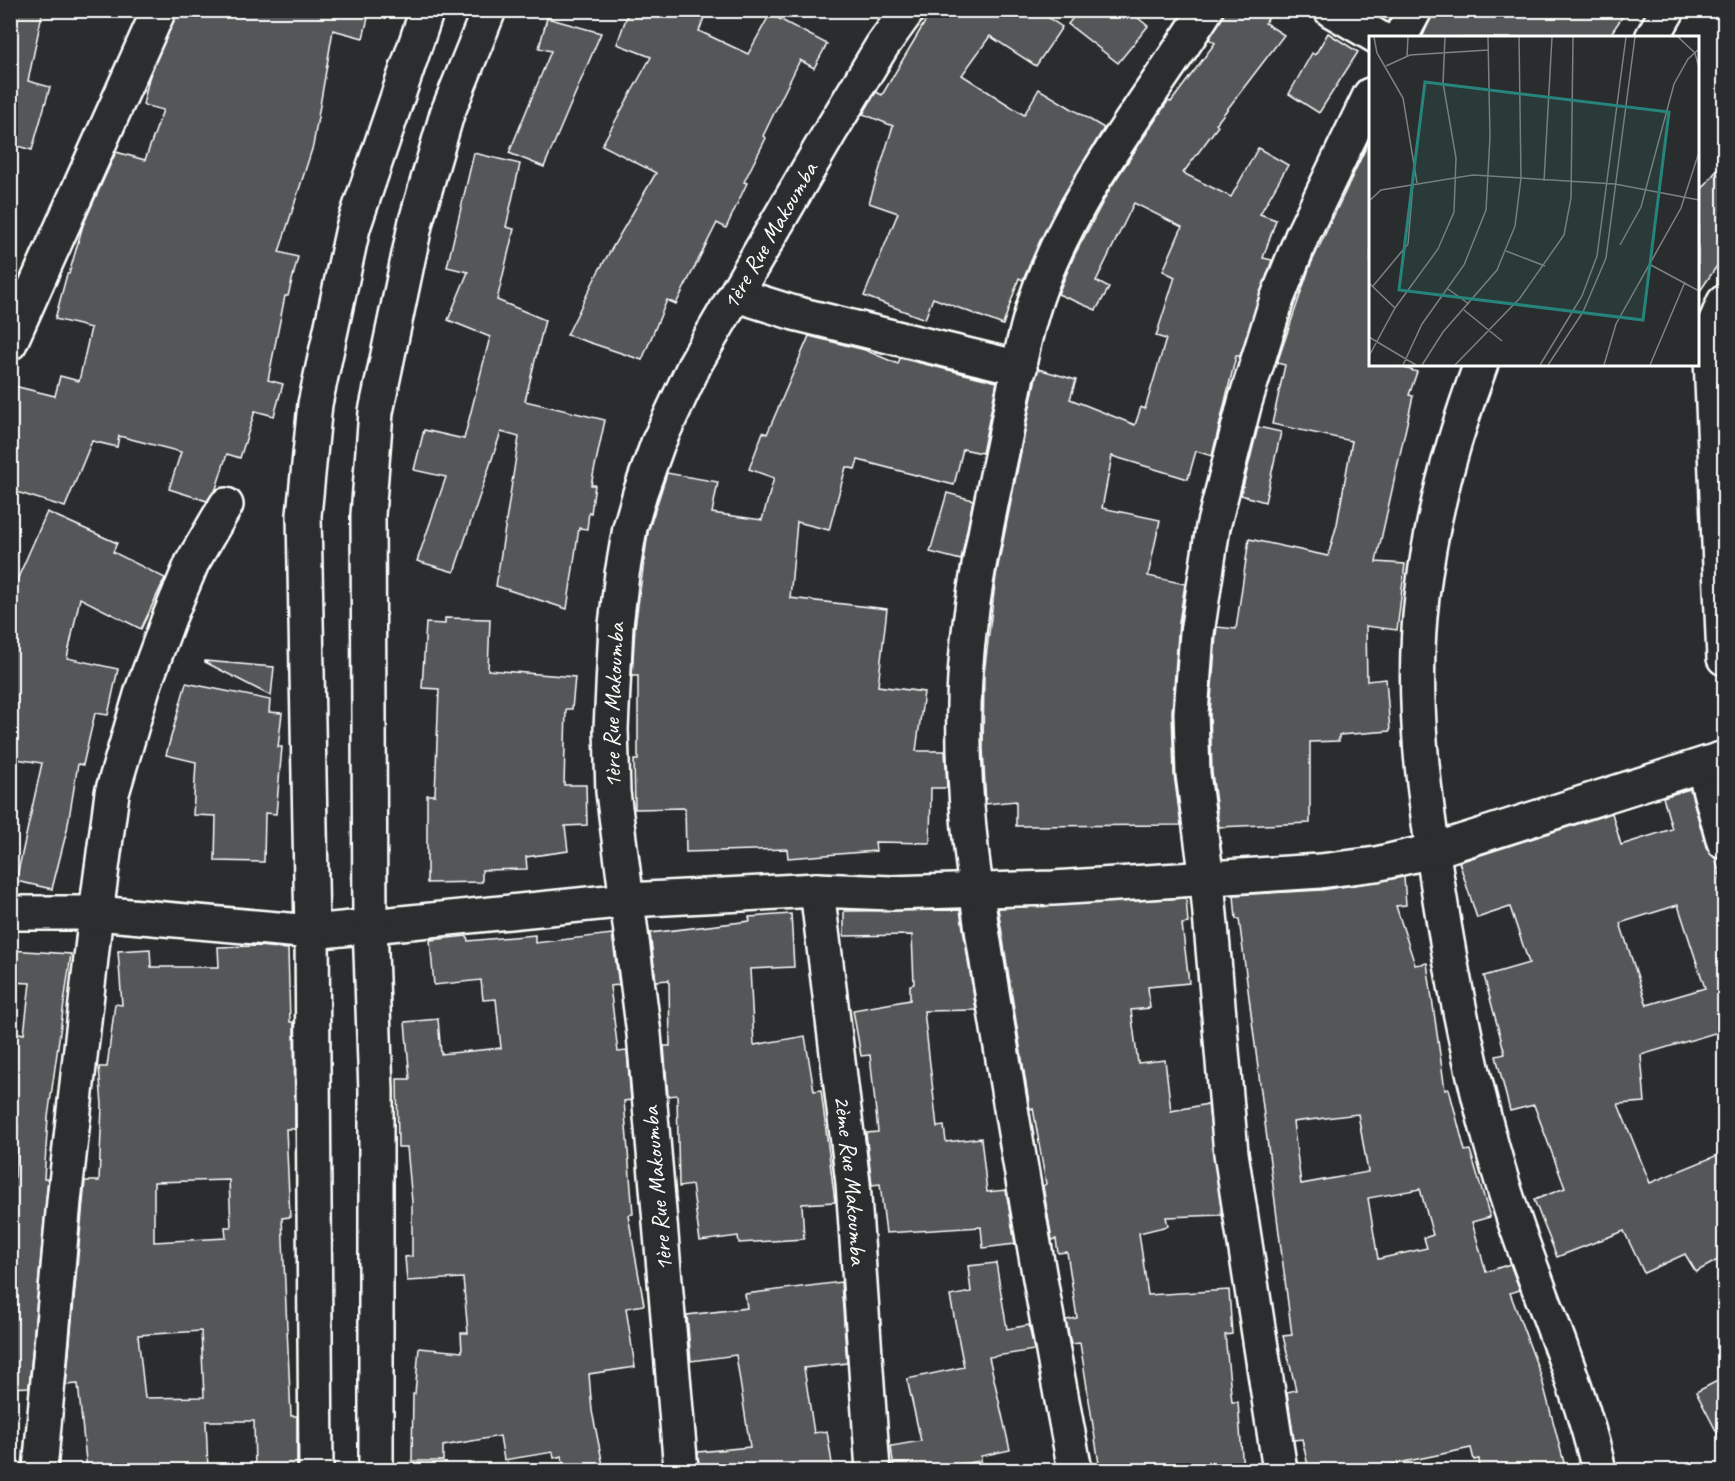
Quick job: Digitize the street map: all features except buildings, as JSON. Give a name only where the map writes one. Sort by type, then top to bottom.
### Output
[{"type":"street","points":[[10,343],[159,10]]},
{"type":"street","points":[[316,1470],[312,932],[304,515],[315,404],[353,228],[427,10]]},
{"type":"street","points":[[376,1470],[376,1091],[370,924],[368,515],[376,412],[416,221],[447,114],[489,10]]},
{"type":"street","name":"1ère Rue Makoumba","points":[[681,1470],[644,1034],[613,792],[611,729],[616,625],[630,528],[658,443],[696,362],[830,132],[882,46],[908,10]]},
{"type":"street","points":[[1075,1470],[1037,1273],[977,890],[964,762],[964,704],[981,548],[1024,342],[1040,288],[1068,226],[1124,132],[1206,10]]},
{"type":"street","points":[[1331,10],[1376,36]]},
{"type":"street","points":[[1401,36],[1415,10]]},
{"type":"street","points":[[1653,36],[1668,10]]},
{"type":"street","points":[[1280,1470],[1232,1153],[1207,880],[1193,774],[1191,713],[1197,633],[1213,527],[1245,402],[1277,299],[1302,236],[1369,99]]},
{"type":"street","points":[[737,295],[794,313],[1020,368]]},
{"type":"street","points":[[1725,302],[1710,335],[1710,364],[1725,657]]},
{"type":"street","points":[[1480,366],[1461,417],[1433,531],[1422,597],[1417,712],[1432,851],[1452,975],[1479,1100],[1513,1216],[1587,1422],[1599,1470]]},
{"type":"street","points":[[40,1470],[64,1201],[96,913],[112,793],[143,688],[192,563],[226,505]]},
{"type":"street","points":[[10,913],[96,913],[312,932],[370,924],[628,900],[817,890],[891,894],[1207,880],[1320,872],[1376,864],[1432,851],[1714,762],[1725,842]]},
{"type":"street","name":"2ème Rue Makoumba","points":[[817,890],[853,1183],[873,1470]]}]
